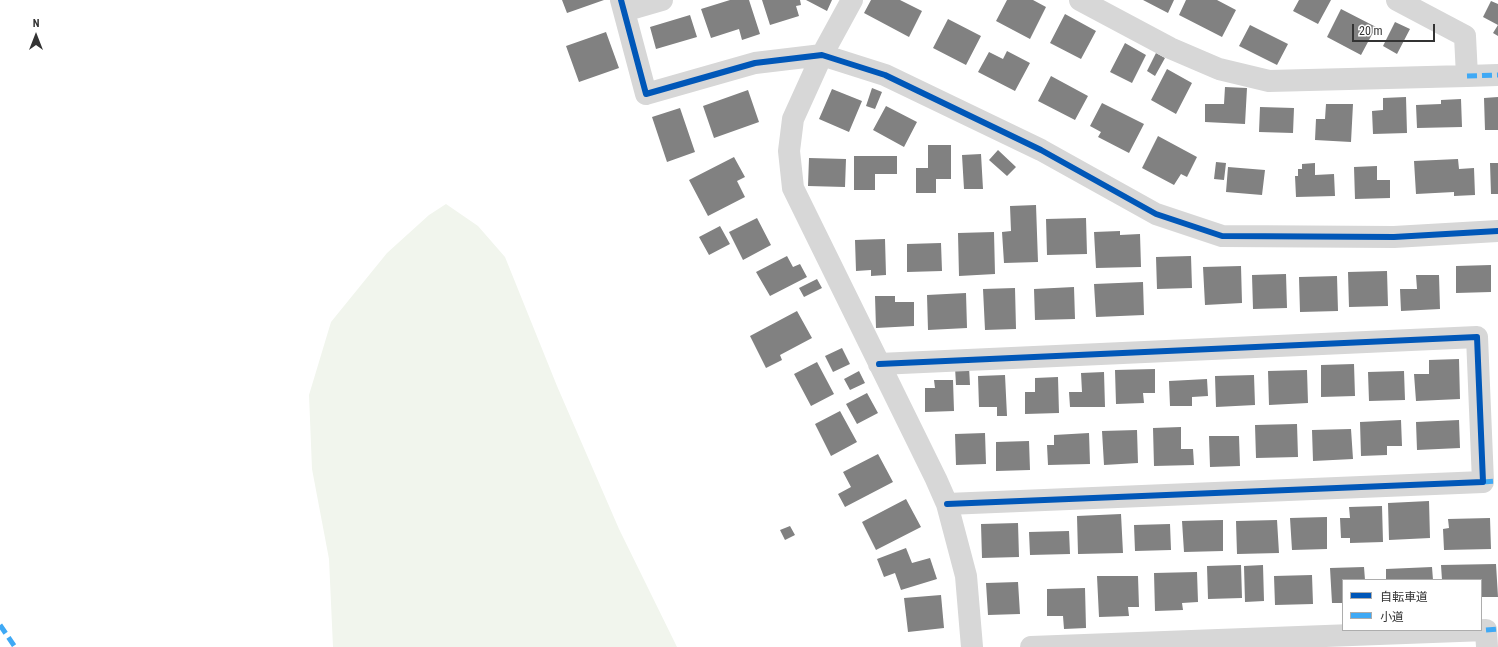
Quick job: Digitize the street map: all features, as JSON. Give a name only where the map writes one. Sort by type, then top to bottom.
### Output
[{"type":"street","points":[[662,0],[622,6],[646,94],[754,64],[822,55],[900,82],[1041,150],[1156,214],[1222,236],[1394,237],[1498,231]]},
{"type":"street","points":[[852,0],[822,55],[793,119],[789,150],[793,188],[947,504],[966,576],[972,647]]},
{"type":"street","points":[[1080,0],[1170,48],[1220,69],[1269,82],[1498,75]]},
{"type":"street","points":[[1397,0],[1465,36],[1467,76]]},
{"type":"street","points":[[879,364],[1477,336],[1491,481],[947,504]]},
{"type":"street","points":[[1031,647],[1490,635]]},
{"type":"shaded area","points":[[446,204],[478,226],[505,257],[557,386],[619,529],[677,647],[333,647],[329,559],[312,469],[309,395],[331,322],[387,253],[429,215]]},
{"type":"building","points":[[562,0],[604,0],[567,13]]},
{"type":"building","points":[[730,0],[749,0],[760,34],[742,40],[739,29],[711,38],[701,9]]},
{"type":"building","points":[[762,0],[800,0],[801,5],[796,6],[799,16],[770,25]]},
{"type":"building","points":[[806,0],[832,0],[827,11]]},
{"type":"building","points":[[871,0],[900,0],[922,11],[909,37],[864,13]]},
{"type":"building","points":[[1007,0],[1033,0],[1046,7],[1030,39],[996,21]]},
{"type":"building","points":[[1143,0],[1174,0],[1168,13]]},
{"type":"building","points":[[1186,0],[1217,0],[1236,10],[1222,37],[1179,15]]},
{"type":"building","points":[[1299,0],[1331,0],[1318,24],[1293,11]]},
{"type":"building","points":[[1491,1],[1498,4],[1498,25],[1483,17]]},
{"type":"building","points":[[1341,9],[1376,27],[1361,55],[1327,37]]},
{"type":"building","points":[[1065,14],[1096,31],[1081,59],[1050,43]]},
{"type":"building","points":[[690,15],[697,37],[656,49],[650,27]]},
{"type":"building","points":[[948,19],[981,36],[966,65],[933,48]]},
{"type":"building","points":[[1395,22],[1410,29],[1397,54],[1383,46]]},
{"type":"building","points":[[1250,25],[1288,44],[1277,65],[1239,46]]},
{"type":"building","points":[[1498,25],[1498,36],[1493,33]]},
{"type":"building","points":[[606,32],[619,68],[579,82],[566,46]]},
{"type":"building","points":[[1125,43],[1146,55],[1132,83],[1110,72]]},
{"type":"building","points":[[1007,51],[1030,63],[1015,91],[978,72],[989,52],[1003,59]]},
{"type":"building","points":[[1156,53],[1165,58],[1155,76],[1147,71]]},
{"type":"building","points":[[1167,69],[1192,83],[1176,114],[1151,100]]},
{"type":"building","points":[[1051,76],[1088,96],[1075,120],[1038,101]]},
{"type":"building","points":[[1225,87],[1247,88],[1245,124],[1205,122],[1205,104],[1224,104]]},
{"type":"building","points":[[872,88],[882,92],[875,109],[866,106]]},
{"type":"building","points":[[832,89],[862,101],[849,132],[819,119]]},
{"type":"building","points":[[748,90],[759,122],[714,138],[703,106]]},
{"type":"building","points":[[1406,97],[1407,133],[1373,134],[1372,111],[1383,110],[1383,98]]},
{"type":"building","points":[[1498,97],[1498,130],[1485,130],[1484,98]]},
{"type":"building","points":[[1461,99],[1462,127],[1417,128],[1416,105],[1441,104],[1441,100]]},
{"type":"building","points":[[1102,103],[1144,124],[1129,153],[1098,137],[1101,132],[1090,126]]},
{"type":"building","points":[[1326,104],[1353,104],[1351,142],[1315,140],[1316,119],[1325,119]]},
{"type":"building","points":[[886,106],[917,122],[904,147],[873,130]]},
{"type":"building","points":[[1260,107],[1294,108],[1293,133],[1259,132]]},
{"type":"building","points":[[680,108],[695,152],[667,162],[652,117]]},
{"type":"building","points":[[1158,136],[1197,157],[1187,177],[1181,174],[1174,185],[1142,168]]},
{"type":"building","points":[[928,145],[951,145],[951,179],[936,179],[936,193],[916,193],[916,168],[928,168]]},
{"type":"building","points":[[998,150],[1016,167],[1007,176],[989,160]]},
{"type":"building","points":[[981,154],[983,189],[964,189],[962,155]]},
{"type":"building","points":[[854,156],[897,156],[897,174],[875,174],[875,190],[854,190]]},
{"type":"building","points":[[734,157],[745,177],[737,181],[745,197],[708,216],[689,180]]},
{"type":"building","points":[[809,158],[846,159],[845,187],[808,186]]},
{"type":"building","points":[[1458,159],[1459,169],[1474,168],[1475,195],[1454,196],[1454,192],[1416,194],[1414,161]]},
{"type":"building","points":[[1216,162],[1226,163],[1224,180],[1214,179]]},
{"type":"building","points":[[1315,163],[1315,175],[1334,174],[1335,196],[1296,197],[1295,176],[1298,176],[1298,169],[1302,169],[1302,164]]},
{"type":"building","points":[[1490,163],[1498,163],[1498,194],[1491,194]]},
{"type":"building","points":[[1377,166],[1377,180],[1390,180],[1390,198],[1355,199],[1354,167]]},
{"type":"building","points":[[1228,167],[1265,170],[1262,195],[1226,192]]},
{"type":"building","points":[[1036,205],[1038,262],[1004,263],[1002,232],[1011,231],[1010,206]]},
{"type":"building","points":[[757,218],[771,245],[743,260],[729,232]]},
{"type":"building","points":[[1086,218],[1087,254],[1047,255],[1046,219]]},
{"type":"building","points":[[720,226],[730,244],[709,255],[699,237]]},
{"type":"building","points":[[1120,231],[1120,235],[1140,234],[1141,267],[1096,268],[1094,232]]},
{"type":"building","points":[[994,232],[995,274],[959,276],[958,233]]},
{"type":"building","points":[[885,239],[886,275],[871,276],[871,270],[856,271],[855,240]]},
{"type":"building","points":[[941,243],[942,271],[907,272],[907,244]]},
{"type":"building","points":[[787,256],[793,267],[800,264],[807,277],[770,296],[756,272]]},
{"type":"building","points":[[1191,256],[1192,288],[1157,289],[1156,257]]},
{"type":"building","points":[[1491,265],[1491,292],[1456,293],[1456,266]]},
{"type":"building","points":[[1241,266],[1242,303],[1205,305],[1203,267]]},
{"type":"building","points":[[1387,271],[1388,306],[1349,307],[1348,272]]},
{"type":"building","points":[[1286,274],[1287,308],[1253,309],[1252,275]]},
{"type":"building","points":[[1416,275],[1439,275],[1440,309],[1401,311],[1400,289],[1417,289]]},
{"type":"building","points":[[1337,276],[1338,311],[1300,312],[1299,277]]},
{"type":"building","points":[[817,279],[822,288],[804,297],[799,288]]},
{"type":"building","points":[[1143,282],[1144,315],[1096,317],[1094,284]]},
{"type":"building","points":[[1074,287],[1075,319],[1035,320],[1034,289]]},
{"type":"building","points":[[1015,288],[1016,329],[985,330],[983,289]]},
{"type":"building","points":[[966,293],[967,328],[928,330],[927,295]]},
{"type":"building","points":[[875,296],[895,296],[895,302],[914,302],[914,326],[876,328]]},
{"type":"building","points":[[797,311],[812,338],[780,355],[782,360],[766,368],[750,336]]},
{"type":"building","points":[[842,348],[850,364],[833,372],[825,356]]},
{"type":"building","points":[[1459,359],[1460,399],[1416,401],[1414,374],[1429,374],[1429,360]]},
{"type":"building","points":[[817,362],[834,394],[811,406],[794,374]]},
{"type":"building","points":[[1354,364],[1355,396],[1321,397],[1321,365]]},
{"type":"building","points":[[955,367],[969,367],[970,385],[956,385]]},
{"type":"building","points":[[1155,369],[1155,393],[1143,393],[1144,403],[1116,404],[1115,370]]},
{"type":"building","points":[[1307,370],[1308,403],[1269,405],[1268,371]]},
{"type":"building","points":[[859,371],[865,383],[850,390],[844,379]]},
{"type":"building","points":[[1404,371],[1405,400],[1369,401],[1368,372]]},
{"type":"building","points":[[1104,372],[1105,407],[1070,407],[1069,392],[1082,392],[1081,373]]},
{"type":"building","points":[[1005,375],[1007,416],[997,416],[997,407],[979,407],[978,376]]},
{"type":"building","points":[[1254,375],[1255,405],[1216,407],[1215,376]]},
{"type":"building","points":[[1058,377],[1059,413],[1025,414],[1025,392],[1035,392],[1035,378]]},
{"type":"building","points":[[1207,379],[1208,396],[1192,397],[1192,406],[1170,406],[1169,381]]},
{"type":"building","points":[[934,380],[953,380],[954,411],[925,412],[925,388],[935,388]]},
{"type":"building","points":[[867,393],[878,413],[857,424],[846,404]]},
{"type":"building","points":[[840,411],[857,442],[831,456],[815,424]]},
{"type":"building","points":[[1401,420],[1402,446],[1387,446],[1387,455],[1361,456],[1360,422]]},
{"type":"building","points":[[1459,420],[1460,448],[1417,450],[1416,422]]},
{"type":"building","points":[[1297,424],[1298,457],[1256,458],[1255,425]]},
{"type":"building","points":[[1181,427],[1181,449],[1193,449],[1194,465],[1154,466],[1153,428]]},
{"type":"building","points":[[1351,429],[1353,459],[1313,461],[1312,430]]},
{"type":"building","points":[[1137,430],[1138,463],[1104,465],[1102,431]]},
{"type":"building","points":[[985,433],[986,464],[956,465],[955,434]]},
{"type":"building","points":[[1089,433],[1090,464],[1048,465],[1047,445],[1054,445],[1054,435]]},
{"type":"building","points":[[1209,436],[1239,436],[1240,466],[1210,467]]},
{"type":"building","points":[[1029,441],[1030,470],[996,471],[996,442]]},
{"type":"building","points":[[878,454],[893,482],[845,507],[838,494],[851,487],[843,472]]},
{"type":"building","points":[[906,499],[921,527],[876,550],[862,522]]},
{"type":"building","points":[[1429,501],[1430,538],[1389,540],[1388,503]]},
{"type":"building","points":[[1382,506],[1383,542],[1350,543],[1350,538],[1341,538],[1340,518],[1350,518],[1349,507]]},
{"type":"building","points":[[1121,514],[1123,553],[1078,554],[1077,516]]},
{"type":"building","points":[[1327,517],[1327,549],[1292,550],[1290,518]]},
{"type":"building","points":[[1490,518],[1491,549],[1444,550],[1443,529],[1449,528],[1448,519]]},
{"type":"building","points":[[1223,520],[1223,551],[1184,552],[1182,521]]},
{"type":"building","points":[[1277,520],[1279,553],[1237,554],[1236,521]]},
{"type":"building","points":[[1018,523],[1019,557],[982,558],[981,524]]},
{"type":"building","points":[[1170,524],[1171,550],[1135,551],[1134,525]]},
{"type":"building","points":[[790,526],[795,535],[785,540],[780,530]]},
{"type":"building","points":[[1069,531],[1070,554],[1030,555],[1029,532]]},
{"type":"building","points":[[906,548],[912,563],[930,558],[937,579],[901,590],[895,573],[884,577],[877,559]]},
{"type":"building","points":[[1496,564],[1498,597],[1482,597],[1482,579],[1442,579],[1441,565]]},
{"type":"building","points":[[1241,565],[1242,598],[1208,599],[1207,566]]},
{"type":"building","points":[[1263,565],[1264,601],[1245,602],[1244,566]]},
{"type":"building","points":[[1364,567],[1365,579],[1342,579],[1342,603],[1332,603],[1330,568]]},
{"type":"building","points":[[1432,567],[1433,579],[1386,579],[1386,569]]},
{"type":"building","points":[[1197,572],[1198,602],[1182,603],[1183,610],[1155,611],[1154,573]]},
{"type":"building","points":[[1312,575],[1313,604],[1275,605],[1274,576]]},
{"type":"building","points":[[1097,576],[1138,576],[1139,607],[1128,607],[1129,616],[1099,617]]},
{"type":"building","points":[[1018,582],[1020,614],[988,615],[986,583]]},
{"type":"building","points":[[1085,588],[1086,628],[1064,629],[1063,616],[1047,616],[1047,589]]},
{"type":"building","points":[[941,595],[944,628],[908,632],[904,598]]},
{"type":"marked path","points":[[1467,76],[1498,75]]},
{"type":"marked path","points":[[1483,482],[1498,481]]},
{"type":"marked path","points":[[0,625],[15,647]]},
{"type":"marked path","points":[[1486,630],[1498,629]]},
{"type":"cycle path","points":[[621,0],[646,94],[755,63],[822,55],[885,75],[1041,150],[1156,214],[1222,236],[1394,237],[1498,231]]},
{"type":"cycle path","points":[[879,364],[1477,337],[1483,482],[947,504]]}]
